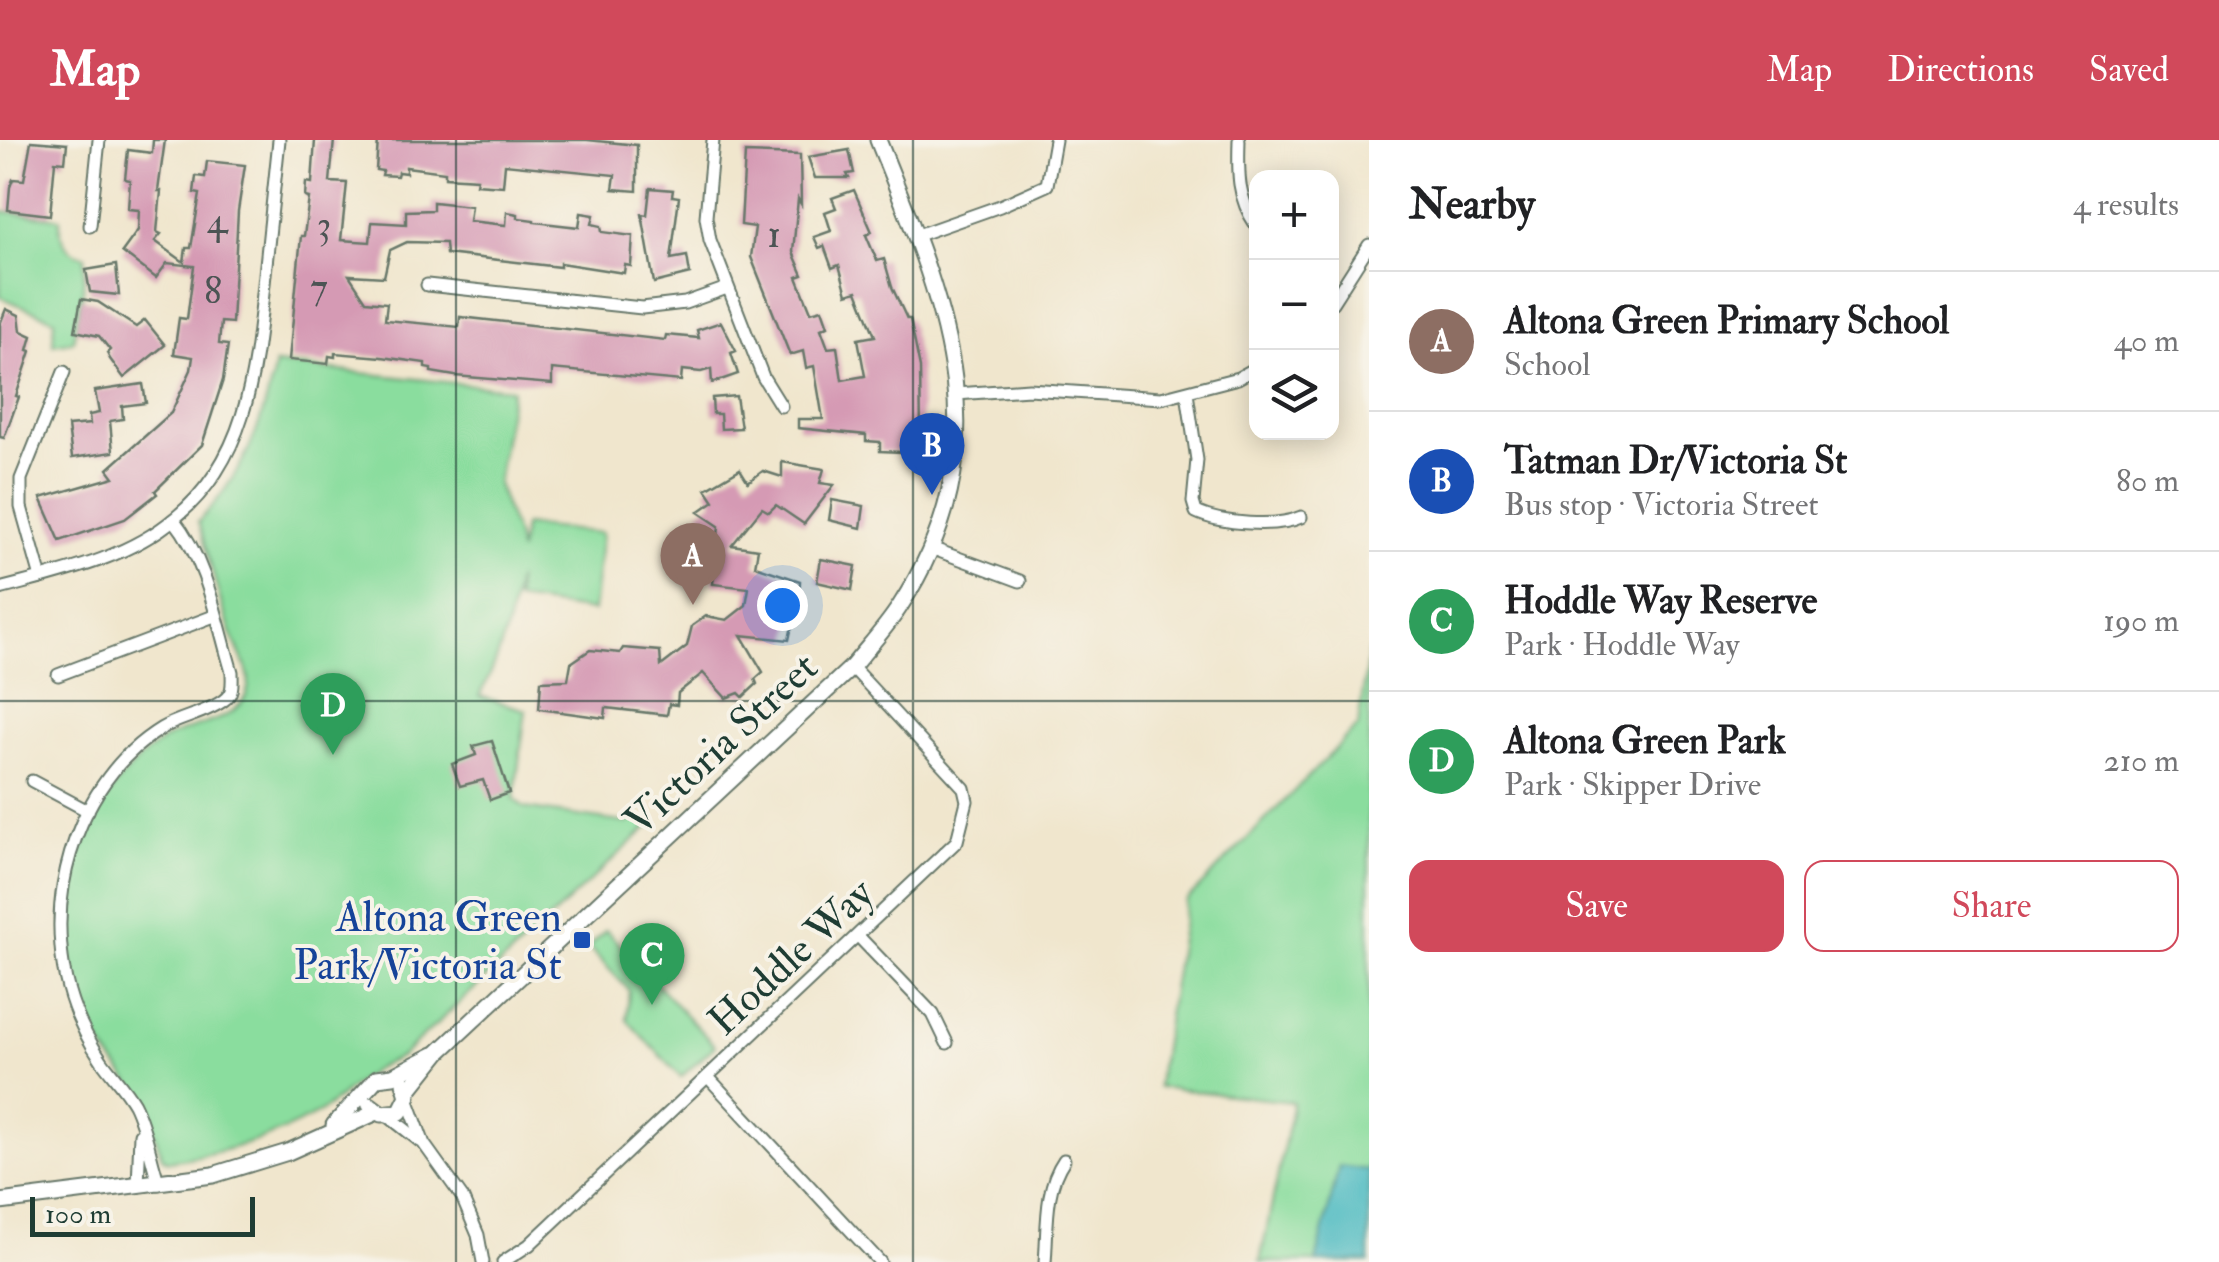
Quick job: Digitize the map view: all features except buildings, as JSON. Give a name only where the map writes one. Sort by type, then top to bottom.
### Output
[{"type":"street","points":[[90,226],[99,140]]},
{"type":"street","points":[[0,589],[100,560],[174,520],[199,495],[226,457],[244,418],[254,377],[280,140]]},
{"type":"street","points":[[714,140],[706,218],[710,240],[763,377],[781,406]]},
{"type":"street","name":"Victoria Street","points":[[408,1096],[438,1052],[852,666],[900,607],[931,548],[950,486],[958,427],[954,364],[938,295],[878,140]]},
{"type":"street","points":[[915,236],[1047,185],[1055,140]]},
{"type":"street","points":[[1239,140],[1238,177],[1249,215]]},
{"type":"street","points":[[1339,293],[1369,245]]},
{"type":"street","points":[[426,284],[642,308],[685,303],[727,288]]},
{"type":"street","points":[[1339,284],[1344,287]]},
{"type":"street","points":[[41,578],[21,506],[21,479],[64,372]]},
{"type":"street","points":[[956,394],[1030,388],[1161,398],[1249,372]]},
{"type":"street","points":[[1186,393],[1197,460],[1193,502],[1196,512],[1277,524],[1301,517]]},
{"type":"street","points":[[158,1184],[131,1099],[88,1039],[64,974],[59,930],[62,887],[88,811],[133,751],[160,730],[230,694],[232,672],[214,616],[188,538],[174,520]]},
{"type":"street","points":[[931,548],[1020,582]]},
{"type":"street","points":[[58,675],[214,616]]},
{"type":"street","name":"Hoddle Way","points":[[504,1262],[529,1245],[957,842],[966,801],[956,777],[852,666]]},
{"type":"street","points":[[32,781],[88,811]]},
{"type":"street","points":[[859,937],[933,1014],[946,1042]]},
{"type":"street","name":"Victoria Street","points":[[393,1076],[438,1052]]},
{"type":"street","points":[[328,1132],[377,1078],[393,1076],[403,1081],[424,1144],[462,1196],[478,1234],[483,1262]]},
{"type":"street","points":[[708,1076],[880,1262]]},
{"type":"street","points":[[368,1091],[370,1103],[424,1144]]},
{"type":"street","points":[[0,1202],[158,1184],[238,1169],[288,1152],[328,1132],[400,1112],[408,1096]]},
{"type":"street","points":[[138,1186],[141,1125]]},
{"type":"street","points":[[1045,1262],[1050,1197],[1055,1174],[1064,1160]]},
{"type":"green space","points":[[0,211],[60,218],[64,243],[85,256],[73,341],[53,344],[54,319],[0,297]]},
{"type":"green space","points":[[275,364],[512,389],[497,484],[519,552],[524,525],[602,533],[593,611],[516,600],[517,578],[503,639],[479,696],[526,710],[514,799],[524,808],[627,823],[637,816],[649,826],[402,1056],[380,1066],[318,1113],[283,1130],[226,1150],[168,1161],[162,1157],[138,1094],[99,1041],[82,1005],[69,953],[70,893],[87,834],[118,782],[162,741],[225,716],[244,700],[248,674],[227,620],[198,522],[239,468],[257,429]]},
{"type":"green space","points":[[1369,649],[1369,1262],[1260,1262],[1293,1102],[1157,1087],[1186,901],[1358,726]]},
{"type":"green space","points":[[606,930],[715,1046],[681,1077],[627,1020],[629,990],[588,947]]},
{"type":"water","points":[[1339,1166],[1369,1170],[1369,1262],[1316,1262]]},
{"type":"place","name":"Tatman Dr/Victoria St","points":[[932,495]]},
{"type":"place","name":"Altona Green Primary School","points":[[693,605]]},
{"type":"place","name":"Altona Green Park","points":[[333,755]]},
{"type":"place","name":"Altona Green Park/Victoria St","points":[[582,940]]},
{"type":"place","name":"Hoddle Way Reserve","points":[[652,1005]]}]
